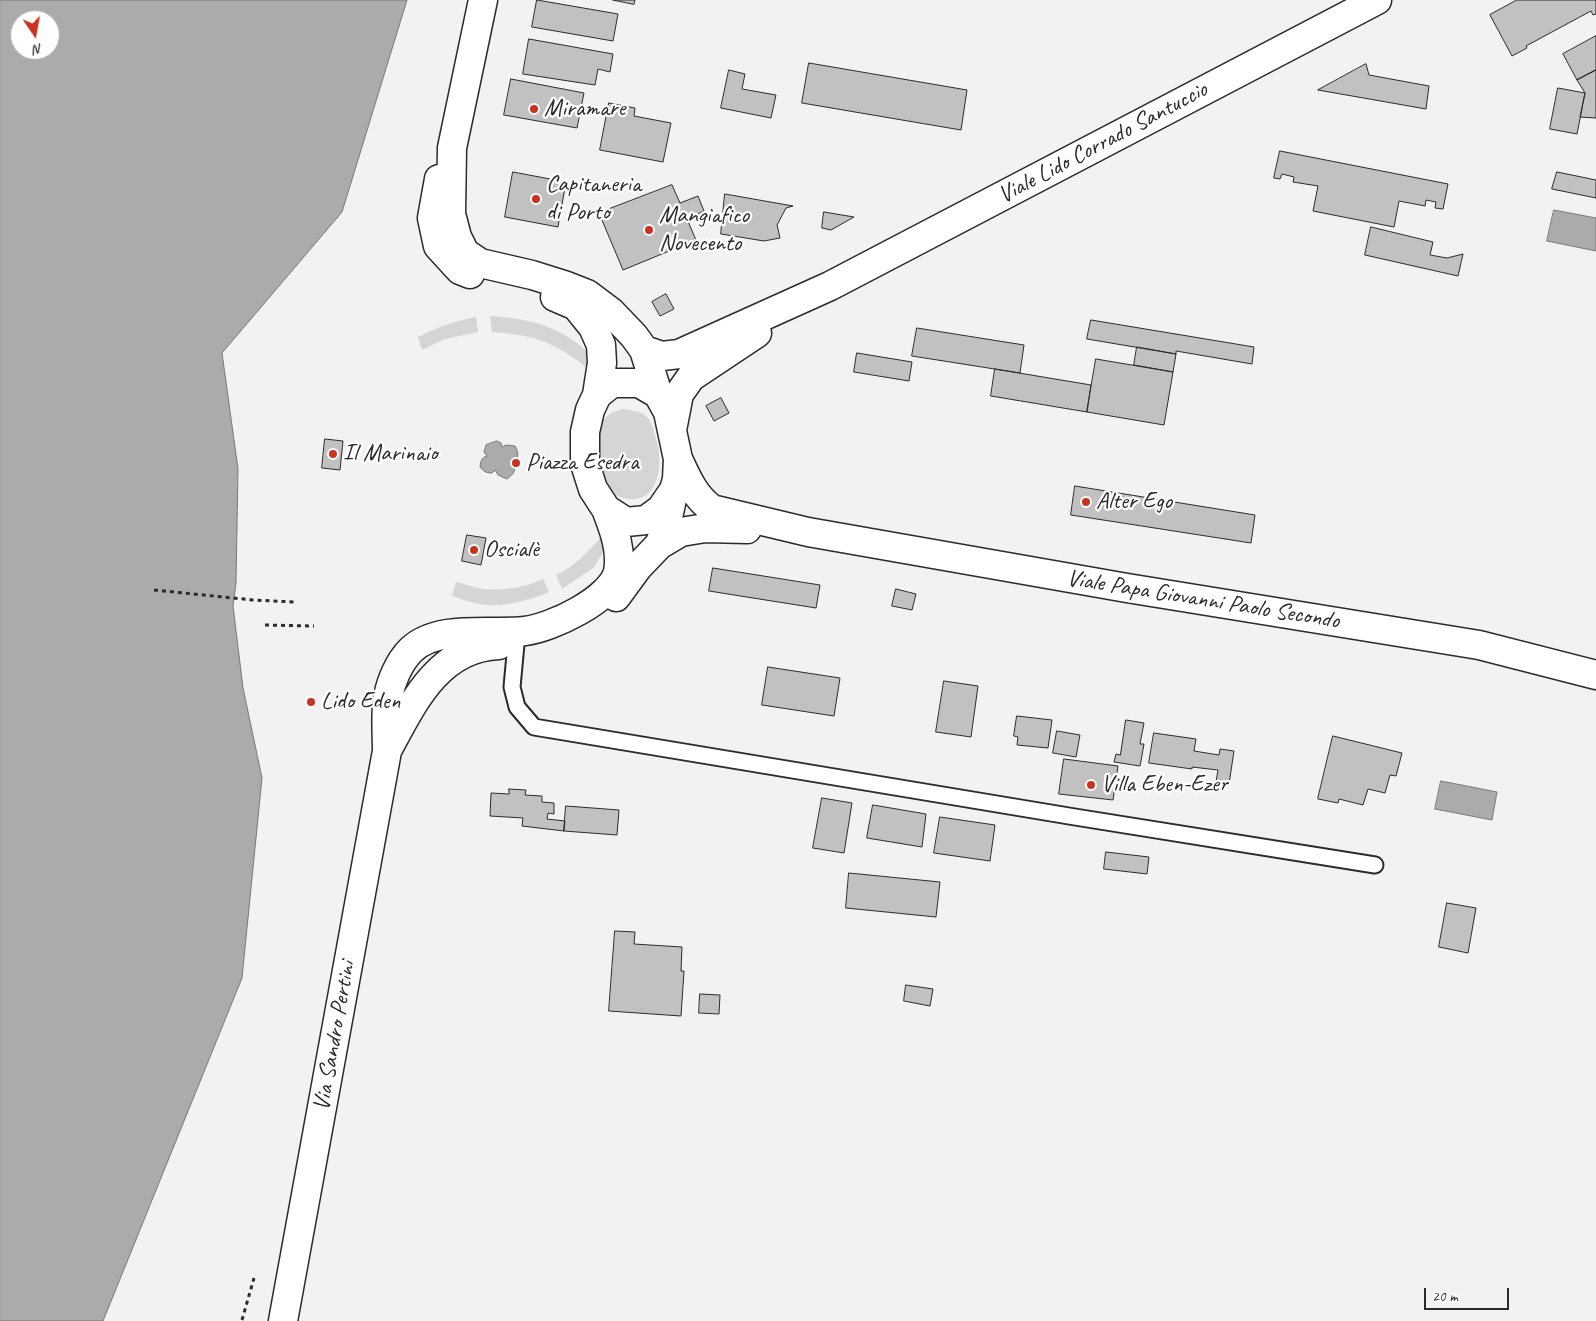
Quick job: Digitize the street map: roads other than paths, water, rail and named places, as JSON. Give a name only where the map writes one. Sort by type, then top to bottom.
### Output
[{"type":"street","points":[[483,0],[452,148],[451,214],[457,237],[465,253],[480,263],[532,275],[587,294],[611,312],[652,356],[658,394],[668,412],[678,459],[692,488],[702,502],[712,508],[808,532]]},
{"type":"street","name":"Viale Lido Corrado Santuccio","points":[[830,286],[1377,0]]},
{"type":"street","points":[[452,148],[437,183],[432,218],[438,246],[460,270],[487,279],[520,285],[552,295],[576,306],[593,327],[601,345],[605,389]]},
{"type":"street","points":[[808,532],[705,528],[668,536],[616,516],[593,489],[585,464],[585,432],[590,410],[605,389],[652,356],[679,354],[830,286]]},
{"type":"street","points":[[672,431],[679,394],[691,377],[830,286]]},
{"type":"street","points":[[605,389],[639,383],[658,394]]},
{"type":"street","points":[[387,751],[407,713],[436,673],[451,660],[464,652],[486,645],[516,644],[545,640],[597,616],[615,599],[638,567],[668,536],[677,479],[678,459]]},
{"type":"street","points":[[616,516],[646,520],[661,509],[674,490]]},
{"type":"street","points":[[387,751],[388,698],[396,672],[410,651],[422,642],[440,636],[526,631],[544,627],[589,605],[608,589],[617,574],[619,558],[616,516]]},
{"type":"street","name":"Viale Papa Giovanni Paolo Secondo","points":[[808,532],[1127,588],[1479,645],[1596,675]]},
{"type":"street","points":[[410,651],[416,666],[436,673]]},
{"type":"street","name":"Via Sandro Pertini","points":[[283,1321],[387,751]]},
{"type":"lane","points":[[516,644],[512,687],[517,707],[534,727],[1375,865]]},
{"type":"place","name":"Miramare","points":[[534,109]]},
{"type":"place","name":"Capitaneria di Porto","points":[[536,199]]},
{"type":"place","name":"Mangiafico Novecento","points":[[649,230]]},
{"type":"place","name":"Il Marinaio","points":[[333,454]]},
{"type":"place","name":"Piazza Esedra","points":[[516,463]]},
{"type":"place","name":"Alter Ego","points":[[1086,502]]},
{"type":"place","name":"Oscialè","points":[[474,550]]},
{"type":"place","name":"Lido Eden","points":[[311,702]]},
{"type":"place","name":"Villa Eben-Ezer","points":[[1091,785]]}]
